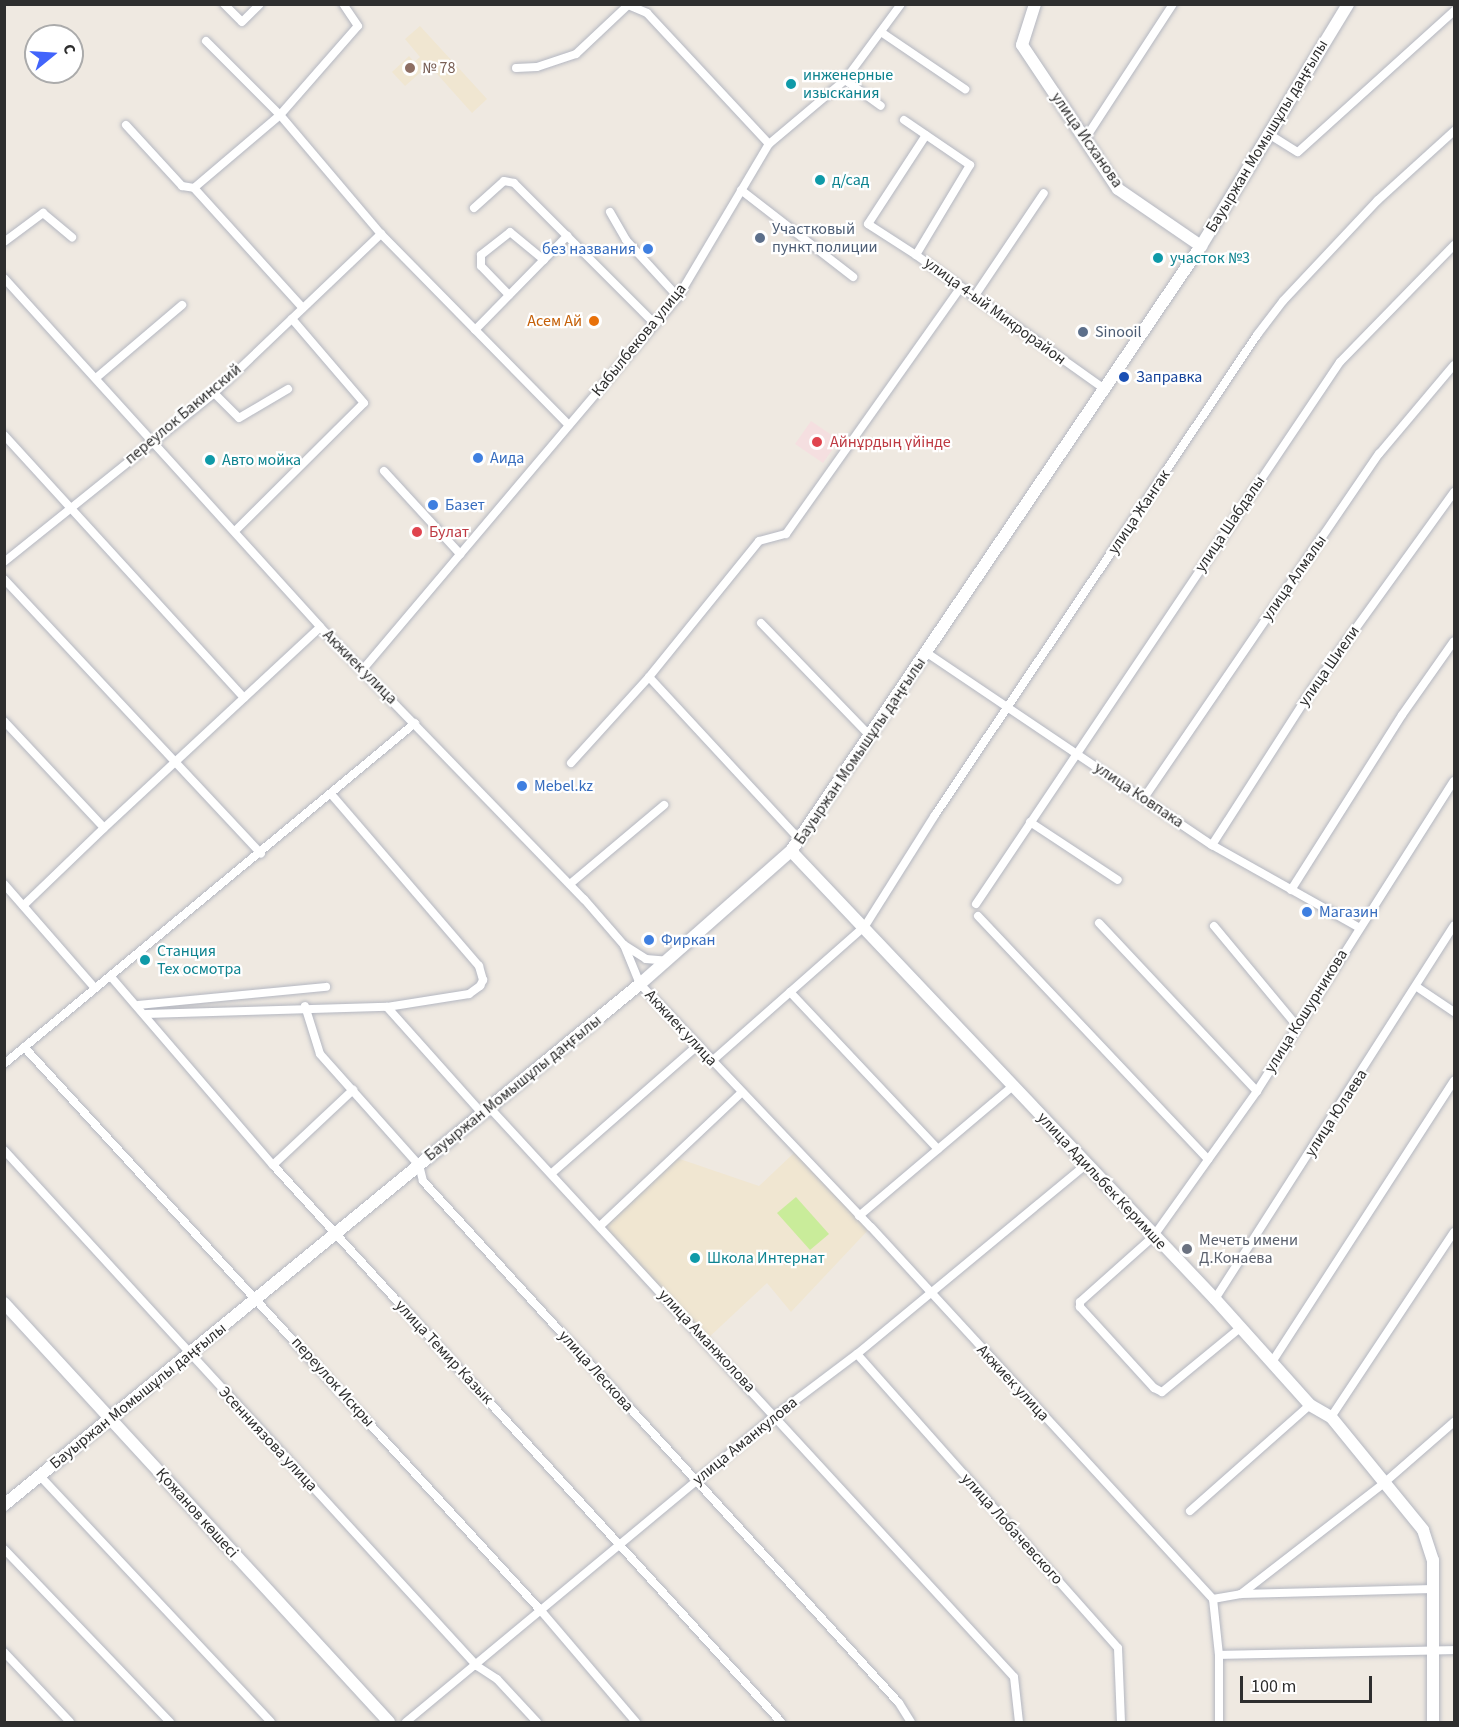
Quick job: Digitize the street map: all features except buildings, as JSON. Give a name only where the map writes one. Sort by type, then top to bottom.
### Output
[{"type":"main road","name":"улица Исханова","points":[[1035,4],[1022,45],[1118,189],[1201,246]]},
{"type":"main road","name":"Бауыржан Момышұлы даңғылы","points":[[4,1505],[258,1299],[484,1109],[668,961],[791,851],[1106,390],[1201,246],[1267,133],[1348,4]]},
{"type":"main road","name":"улица Адильбек Керимше","points":[[791,851],[865,926],[1153,1237],[1215,1299],[1310,1405],[1331,1417],[1424,1530],[1433,1560],[1433,1722]]},
{"type":"main road","name":"Қожанов көшесі","points":[[4,1303],[389,1722]]},
{"type":"street","points":[[224,4],[242,21],[260,4]]},
{"type":"street","points":[[194,188],[280,115],[358,26],[343,4]]},
{"type":"street","name":"Кабылбекова улица","points":[[364,668],[678,297],[769,144],[845,80],[901,4]]},
{"type":"street","points":[[1085,139],[1173,4]]},
{"type":"street","points":[[516,68],[537,67],[576,54],[627,5],[647,13],[769,144]]},
{"type":"street","points":[[1267,133],[1298,152],[1455,11]]},
{"type":"street","points":[[881,32],[965,89]]},
{"type":"street","points":[[206,41],[280,115],[381,234],[569,425]]},
{"type":"street","points":[[845,80],[881,106]]},
{"type":"street","name":"улица 4-ый Микрорайон","points":[[904,120],[970,165],[916,255],[1106,390]]},
{"type":"street","points":[[126,125],[182,186],[194,188],[303,308]]},
{"type":"street","name":"улица Жангак","points":[[711,1061],[865,926],[1008,708],[1283,301],[1403,175],[1455,131]]},
{"type":"street","points":[[916,255],[868,224],[926,135]]},
{"type":"street","points":[[474,208],[504,180],[514,183],[655,324]]},
{"type":"street","points":[[741,190],[853,277]]},
{"type":"street","points":[[974,297],[1044,193]]},
{"type":"street","points":[[610,212],[626,240],[678,297]]},
{"type":"street","points":[[4,242],[43,213],[72,237]]},
{"type":"street","points":[[509,295],[481,266],[481,255],[510,232],[544,260]]},
{"type":"street","name":"переулок Бакинский","points":[[4,562],[69,507],[214,393],[381,234]]},
{"type":"street","points":[[475,330],[567,236]]},
{"type":"street","name":"улица Шабдалы","points":[[976,904],[1075,752],[1340,362],[1455,245]]},
{"type":"street","name":"Акжиек улица","points":[[4,278],[236,530],[320,627],[364,668],[570,885],[624,945],[640,984],[860,1216],[1213,1599]]},
{"type":"street","points":[[571,763],[649,677],[759,541],[786,534],[961,288]]},
{"type":"street","points":[[96,378],[182,305]]},
{"type":"street","points":[[236,530],[364,403],[292,319]]},
{"type":"street","name":"улица Алмалы","points":[[1144,798],[1379,454],[1455,365]]},
{"type":"street","points":[[214,393],[238,418],[288,389]]},
{"type":"street","points":[[4,435],[244,698]]},
{"type":"street","points":[[384,471],[460,554]]},
{"type":"street","name":"улица Шиели","points":[[1212,845],[1312,689],[1455,492]]},
{"type":"street","points":[[4,579],[261,854]]},
{"type":"street","points":[[761,623],[870,736]]},
{"type":"street","points":[[23,906],[320,627]]},
{"type":"street","points":[[1291,890],[1402,715],[1455,641]]},
{"type":"street","name":"улица Ковпака","points":[[927,653],[1212,845],[1358,927]]},
{"type":"street","points":[[649,677],[800,840]]},
{"type":"street","points":[[4,721],[104,828]]},
{"type":"street","points":[[4,1064],[94,987],[112,978],[415,723]]},
{"type":"street","name":"улица Кошурникова","points":[[1240,1328],[1162,1392],[1154,1388],[1080,1307],[1080,1302],[1153,1237],[1257,1091],[1358,927],[1455,781]]},
{"type":"street","points":[[146,1014],[304,1006],[387,1007],[469,994],[483,980],[479,966],[331,795]]},
{"type":"street","points":[[570,885],[664,805]]},
{"type":"street","points":[[1030,822],[1118,880]]},
{"type":"street","points":[[4,884],[94,987]]},
{"type":"street","points":[[978,916],[1208,1159]]},
{"type":"street","points":[[1099,923],[1257,1091]]},
{"type":"street","points":[[1214,926],[1297,1026]]},
{"type":"street","name":"улица Юлаева","points":[[1215,1299],[1455,926]]},
{"type":"street","points":[[624,945],[646,959],[668,961]]},
{"type":"street","name":"улица Темир Казык","points":[[112,978],[146,1014],[273,1165],[781,1722]]},
{"type":"street","points":[[138,1005],[326,987]]},
{"type":"street","points":[[1417,987],[1455,1012]]},
{"type":"street","points":[[790,992],[938,1149]]},
{"type":"street","name":"улица Лескова","points":[[304,1006],[320,1054],[419,1165],[423,1181],[898,1703],[911,1722]]},
{"type":"street","name":"улица Аманжолова","points":[[387,1007],[484,1109],[552,1173],[1014,1677],[1018,1722]]},
{"type":"street","points":[[552,1173],[697,1046]]},
{"type":"street","name":"переулок Искры","points":[[24,1047],[258,1299],[542,1612],[636,1722]]},
{"type":"street","points":[[1272,1362],[1455,1081]]},
{"type":"street","points":[[860,1216],[1014,1085]]},
{"type":"street","points":[[273,1165],[353,1090]]},
{"type":"street","points":[[600,1226],[741,1093]]},
{"type":"street","name":"Эсенниязова улица","points":[[4,1150],[477,1666],[497,1678],[537,1722]]},
{"type":"street","name":"улица Аманкулова","points":[[406,1722],[622,1547],[695,1481],[856,1354],[1087,1164]]},
{"type":"street","points":[[1331,1417],[1455,1232]]},
{"type":"street","name":"улица Лобачевского","points":[[856,1354],[1118,1648],[1120,1722]]},
{"type":"street","points":[[1190,1511],[1310,1405]]},
{"type":"street","points":[[1241,1594],[1384,1483],[1455,1422]]},
{"type":"street","points":[[40,1476],[271,1722]]},
{"type":"street","points":[[4,1549],[170,1722]]},
{"type":"street","points":[[1219,1722],[1219,1656],[1213,1599],[1241,1594],[1433,1589]]},
{"type":"street","points":[[1219,1656],[1455,1650]]},
{"type":"street","points":[[4,1652],[70,1722]]},
{"type":"shaded area","name":"№ 78","points":[[420,26],[487,99],[472,113],[429,65],[405,86],[392,72],[409,56],[414,62],[420,57],[405,39]]},
{"type":"shaded area","name":"Айнұрдың үйінде","points":[[811,421],[839,440],[823,463],[795,444]]},
{"type":"shaded area","points":[[796,1151],[871,1227],[791,1312],[767,1283],[706,1340],[600,1226],[674,1157],[759,1186]]},
{"type":"green space","points":[[796,1197],[829,1234],[810,1250],[777,1213]]},
{"type":"place","name":"№ 78","points":[[410,68]]},
{"type":"place","name":"инженерные изыскания","points":[[791,84]]},
{"type":"place","name":"д/сад","points":[[820,180]]},
{"type":"place","name":"Участковый пункт полиции","points":[[760,238]]},
{"type":"place","name":"без названия","points":[[648,249]]},
{"type":"place","name":"участок №3","points":[[1158,258]]},
{"type":"place","name":"Асем Ай","points":[[594,321]]},
{"type":"place","name":"Sinooil","points":[[1083,332]]},
{"type":"place","name":"Заправка","points":[[1124,377]]},
{"type":"place","name":"Айнұрдың үйінде","points":[[817,442]]},
{"type":"place","name":"Аида","points":[[478,458]]},
{"type":"place","name":"Авто мойка","points":[[210,460]]},
{"type":"place","name":"Базет","points":[[433,505]]},
{"type":"place","name":"Булат","points":[[417,532]]},
{"type":"place","name":"Mebel.kz","points":[[522,786]]},
{"type":"place","name":"Магазин","points":[[1307,912]]},
{"type":"place","name":"Фиркан","points":[[649,940]]},
{"type":"place","name":"Станция Тех осмотра","points":[[145,960]]},
{"type":"place","name":"Мечеть имени Д.Конаева","points":[[1187,1249]]},
{"type":"place","name":"Школа Интернат","points":[[695,1258]]}]
